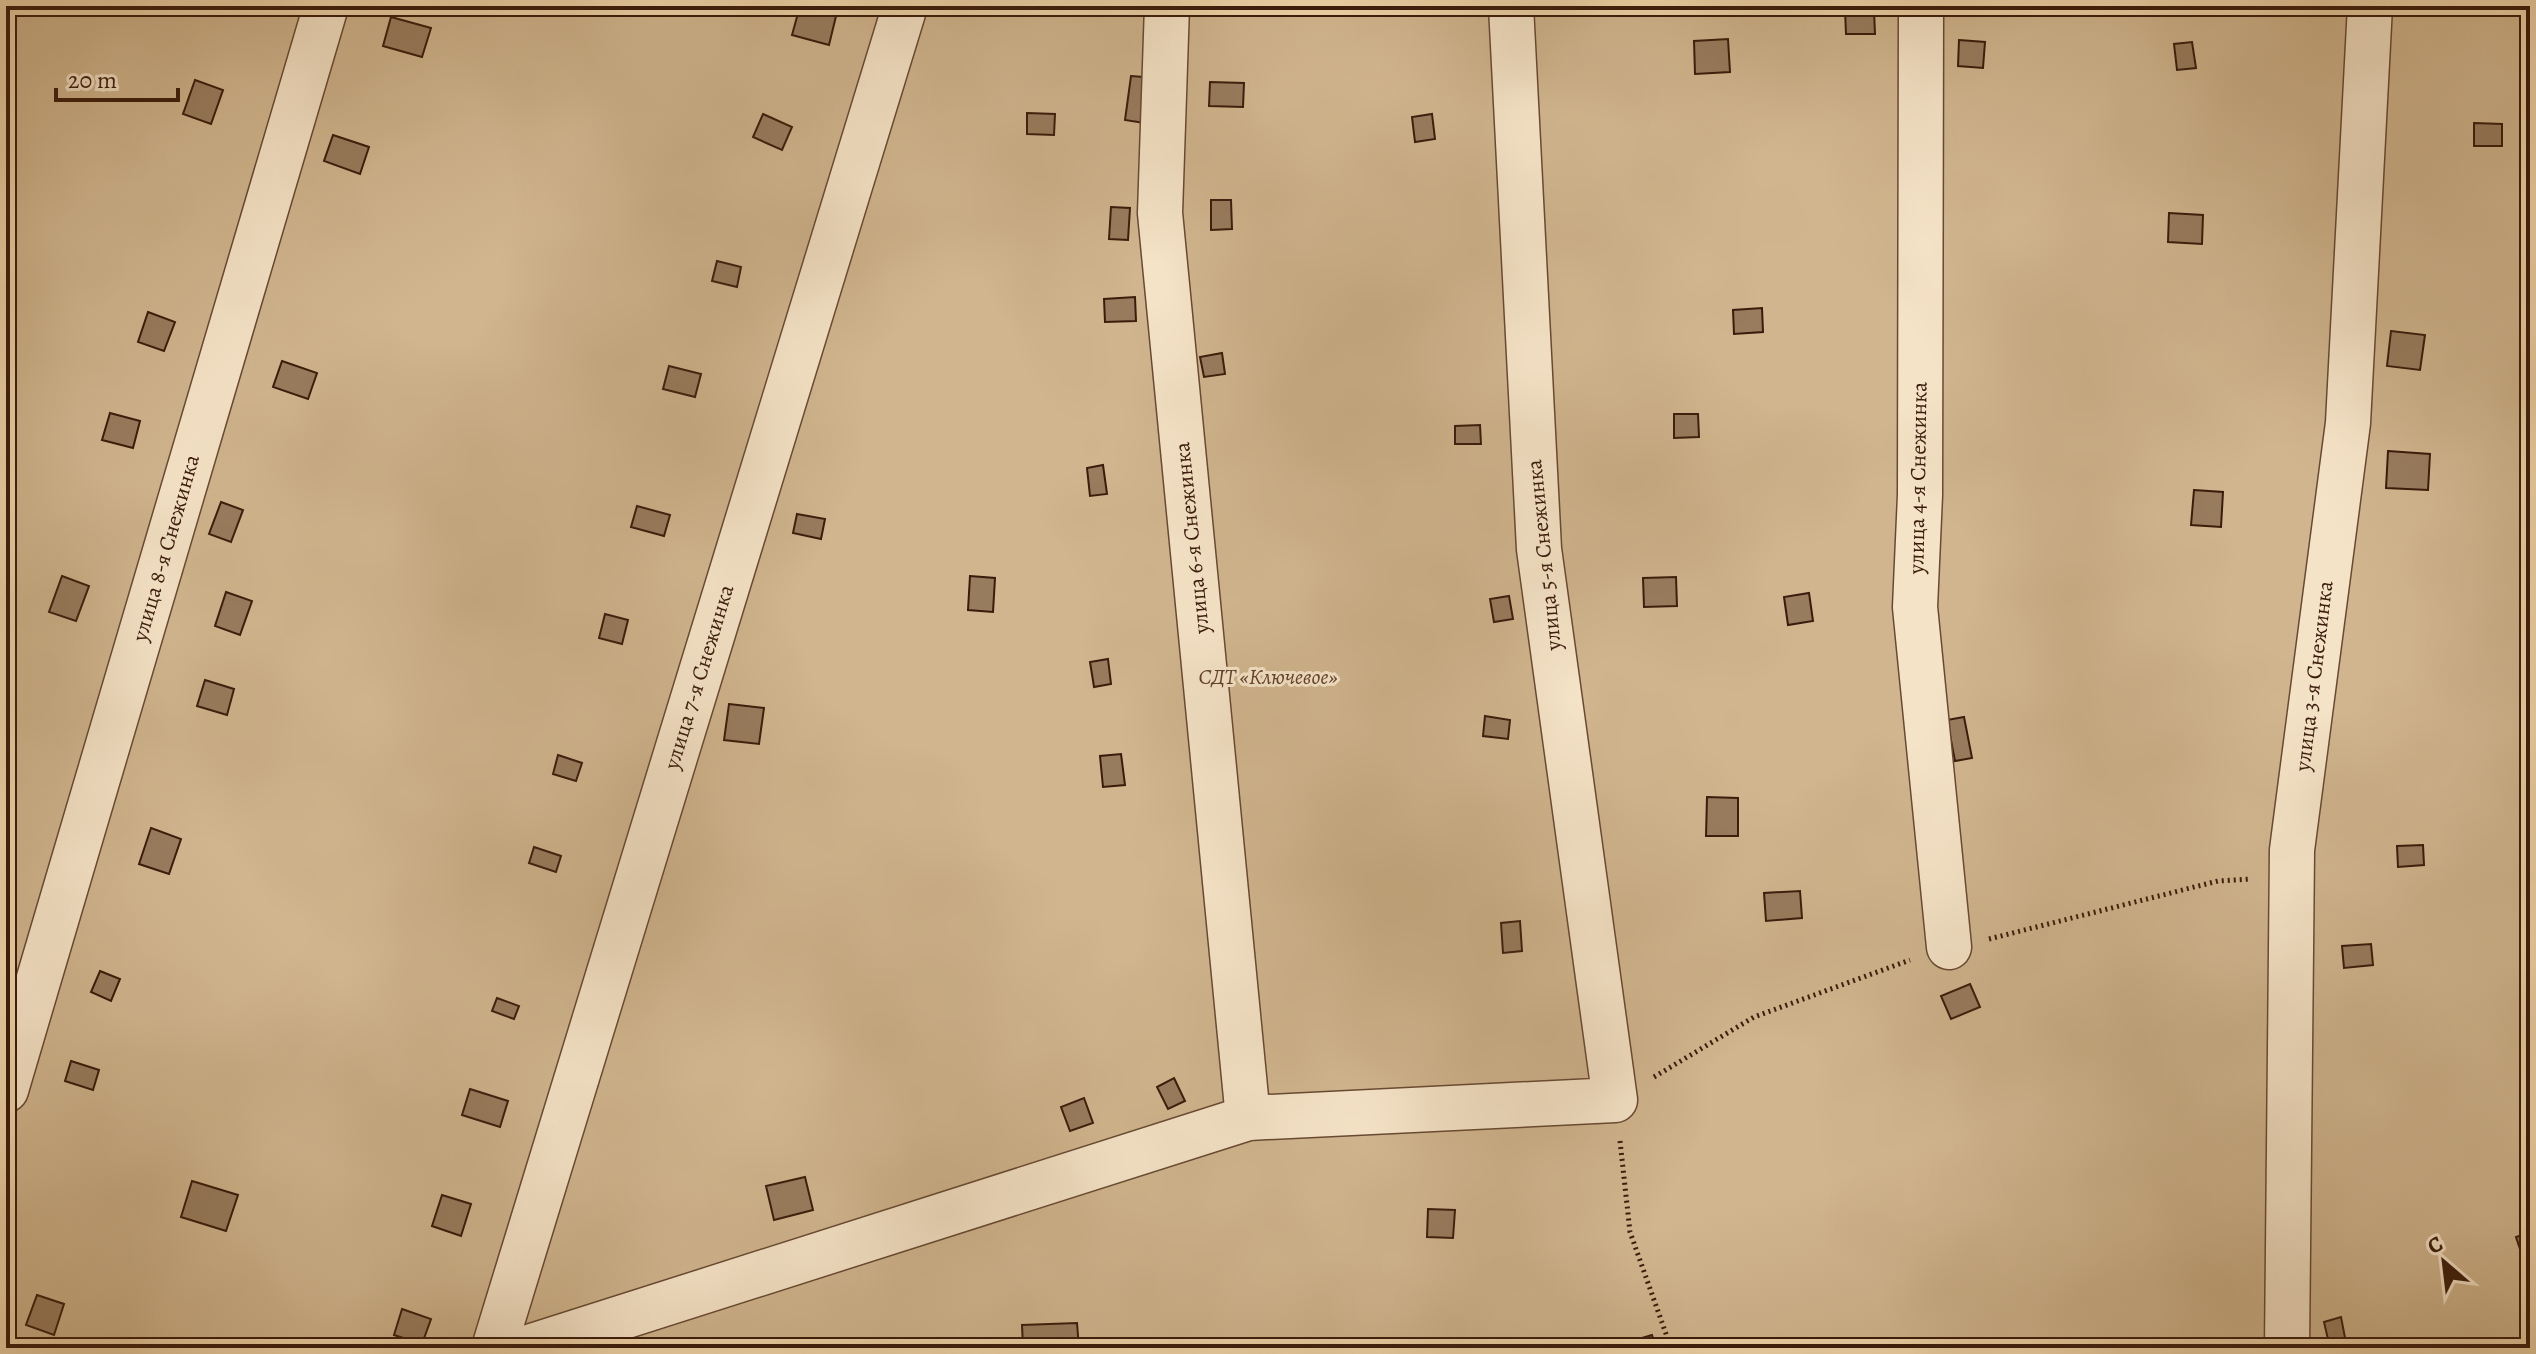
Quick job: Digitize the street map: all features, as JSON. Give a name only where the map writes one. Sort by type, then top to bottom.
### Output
[{"type":"lane","name":"улица 8-я Снежинка","points":[[6,1090],[326,6]]},
{"type":"lane","name":"улица 7-я Снежинка","points":[[494,1348],[905,6]]},
{"type":"lane","name":"улица 6-я Снежинка","points":[[1167,6],[1160,213],[1248,1118]]},
{"type":"lane","name":"улица 5-я Снежинка","points":[[1511,6],[1539,549],[1615,1100]]},
{"type":"lane","name":"улица 4-я Снежинка","points":[[1921,6],[1920,495],[1915,607],[1949,947]]},
{"type":"lane","name":"улица 3-я Снежинка","points":[[2287,1348],[2292,850],[2348,423],[2370,6]]},
{"type":"lane","points":[[526,1348],[1248,1118],[1615,1100]]},
{"type":"path","points":[[1615,1100],[1630,1232],[1671,1348]]},
{"type":"green space","name":"СДТ «Ключевое»","points":[[6,6],[2530,6],[2530,1348],[6,1348]]},
{"type":"building","points":[[800,6],[837,12],[829,45],[792,35]]},
{"type":"building","points":[[1845,10],[1874,10],[1875,34],[1846,34]]},
{"type":"building","points":[[391,17],[431,28],[422,57],[383,46]]},
{"type":"building","points":[[1728,39],[1730,72],[1695,74],[1694,41]]},
{"type":"building","points":[[1959,40],[1985,42],[1983,68],[1958,66]]},
{"type":"building","points":[[2192,42],[2196,68],[2177,70],[2174,44]]},
{"type":"building","points":[[1131,76],[1156,78],[1151,124],[1125,120]]},
{"type":"building","points":[[195,80],[223,90],[211,124],[183,114]]},
{"type":"building","points":[[1210,82],[1244,83],[1243,107],[1209,106]]},
{"type":"building","points":[[1027,113],[1055,114],[1054,135],[1027,134]]},
{"type":"building","points":[[763,114],[792,127],[782,150],[753,137]]},
{"type":"building","points":[[1432,114],[1435,139],[1415,142],[1412,117]]},
{"type":"building","points":[[2474,123],[2502,124],[2502,146],[2474,146]]},
{"type":"building","points":[[333,135],[369,147],[360,174],[324,161]]},
{"type":"building","points":[[1211,200],[1231,200],[1232,229],[1211,230]]},
{"type":"building","points":[[1111,207],[1130,208],[1128,240],[1109,239]]},
{"type":"building","points":[[2169,213],[2203,215],[2202,244],[2168,242]]},
{"type":"building","points":[[717,261],[741,267],[737,287],[712,281]]},
{"type":"building","points":[[1135,297],[1136,321],[1105,322],[1104,299]]},
{"type":"building","points":[[1762,308],[1763,332],[1734,334],[1733,310]]},
{"type":"building","points":[[148,312],[175,322],[164,351],[138,342]]},
{"type":"building","points":[[2391,331],[2425,335],[2420,370],[2387,366]]},
{"type":"building","points":[[1222,353],[1225,374],[1204,377],[1200,357]]},
{"type":"building","points":[[282,361],[317,373],[308,399],[273,387]]},
{"type":"building","points":[[669,366],[701,374],[695,397],[663,389]]},
{"type":"building","points":[[110,413],[140,421],[133,448],[102,440]]},
{"type":"building","points":[[1674,414],[1698,414],[1699,437],[1674,438]]},
{"type":"building","points":[[1480,425],[1481,444],[1455,444],[1455,426]]},
{"type":"building","points":[[2388,451],[2430,454],[2428,490],[2386,488]]},
{"type":"building","points":[[1103,465],[1107,494],[1090,496],[1087,468]]},
{"type":"building","points":[[2194,490],[2223,492],[2221,527],[2191,525]]},
{"type":"building","points":[[221,502],[243,510],[231,542],[209,534]]},
{"type":"building","points":[[637,506],[670,515],[664,536],[631,527]]},
{"type":"building","points":[[797,514],[825,519],[821,539],[793,533]]},
{"type":"building","points":[[62,576],[89,586],[76,621],[49,612]]},
{"type":"building","points":[[970,576],[995,578],[993,612],[968,610]]},
{"type":"building","points":[[1676,577],[1677,606],[1644,607],[1643,578]]},
{"type":"building","points":[[226,592],[252,601],[240,635],[215,626]]},
{"type":"building","points":[[1809,593],[1813,621],[1788,625],[1784,597]]},
{"type":"building","points":[[1509,596],[1513,619],[1494,622],[1490,599]]},
{"type":"building","points":[[605,614],[628,620],[622,644],[599,638]]},
{"type":"building","points":[[1108,659],[1111,684],[1094,687],[1090,662]]},
{"type":"building","points":[[205,680],[234,689],[227,715],[197,706]]},
{"type":"building","points":[[729,704],[764,708],[759,744],[724,740]]},
{"type":"building","points":[[1485,716],[1510,720],[1508,739],[1483,736]]},
{"type":"building","points":[[1964,717],[1972,758],[1955,761],[1947,720]]},
{"type":"building","points":[[1121,754],[1125,785],[1103,787],[1100,756]]},
{"type":"building","points":[[558,755],[582,763],[576,781],[553,774]]},
{"type":"building","points":[[1707,797],[1738,798],[1738,836],[1706,836]]},
{"type":"building","points":[[151,828],[181,839],[169,874],[139,864]]},
{"type":"building","points":[[2423,845],[2424,865],[2398,867],[2397,846]]},
{"type":"building","points":[[534,847],[561,856],[556,872],[529,863]]},
{"type":"building","points":[[1800,891],[1802,918],[1766,921],[1764,893]]},
{"type":"building","points":[[1520,921],[1522,951],[1503,953],[1501,923]]},
{"type":"building","points":[[2371,944],[2373,965],[2344,968],[2342,946]]},
{"type":"building","points":[[100,971],[120,979],[111,1001],[91,992]]},
{"type":"building","points":[[1970,984],[1980,1007],[1951,1019],[1941,996]]},
{"type":"building","points":[[497,998],[519,1006],[514,1019],[492,1011]]},
{"type":"building","points":[[71,1061],[99,1070],[93,1090],[65,1081]]},
{"type":"building","points":[[1174,1078],[1185,1101],[1168,1109],[1157,1087]]},
{"type":"building","points":[[470,1089],[508,1101],[500,1127],[462,1115]]},
{"type":"building","points":[[1084,1098],[1093,1123],[1070,1131],[1061,1107]]},
{"type":"building","points":[[805,1177],[813,1210],[774,1220],[766,1186]]},
{"type":"building","points":[[192,1181],[238,1195],[226,1231],[181,1217]]},
{"type":"building","points":[[442,1195],[471,1204],[461,1236],[432,1226]]},
{"type":"building","points":[[1428,1209],[1455,1210],[1453,1238],[1427,1237]]},
{"type":"building","points":[[2530,1232],[2530,1259],[2524,1261],[2516,1237]]},
{"type":"building","points":[[37,1295],[64,1304],[54,1335],[26,1325]]},
{"type":"building","points":[[402,1309],[431,1319],[422,1344],[394,1335]]},
{"type":"building","points":[[2341,1317],[2347,1348],[2330,1348],[2324,1322]]},
{"type":"building","points":[[1077,1323],[1079,1348],[1023,1348],[1022,1325]]},
{"type":"building","points":[[1652,1335],[1656,1348],[1627,1348],[1625,1343]]}]
